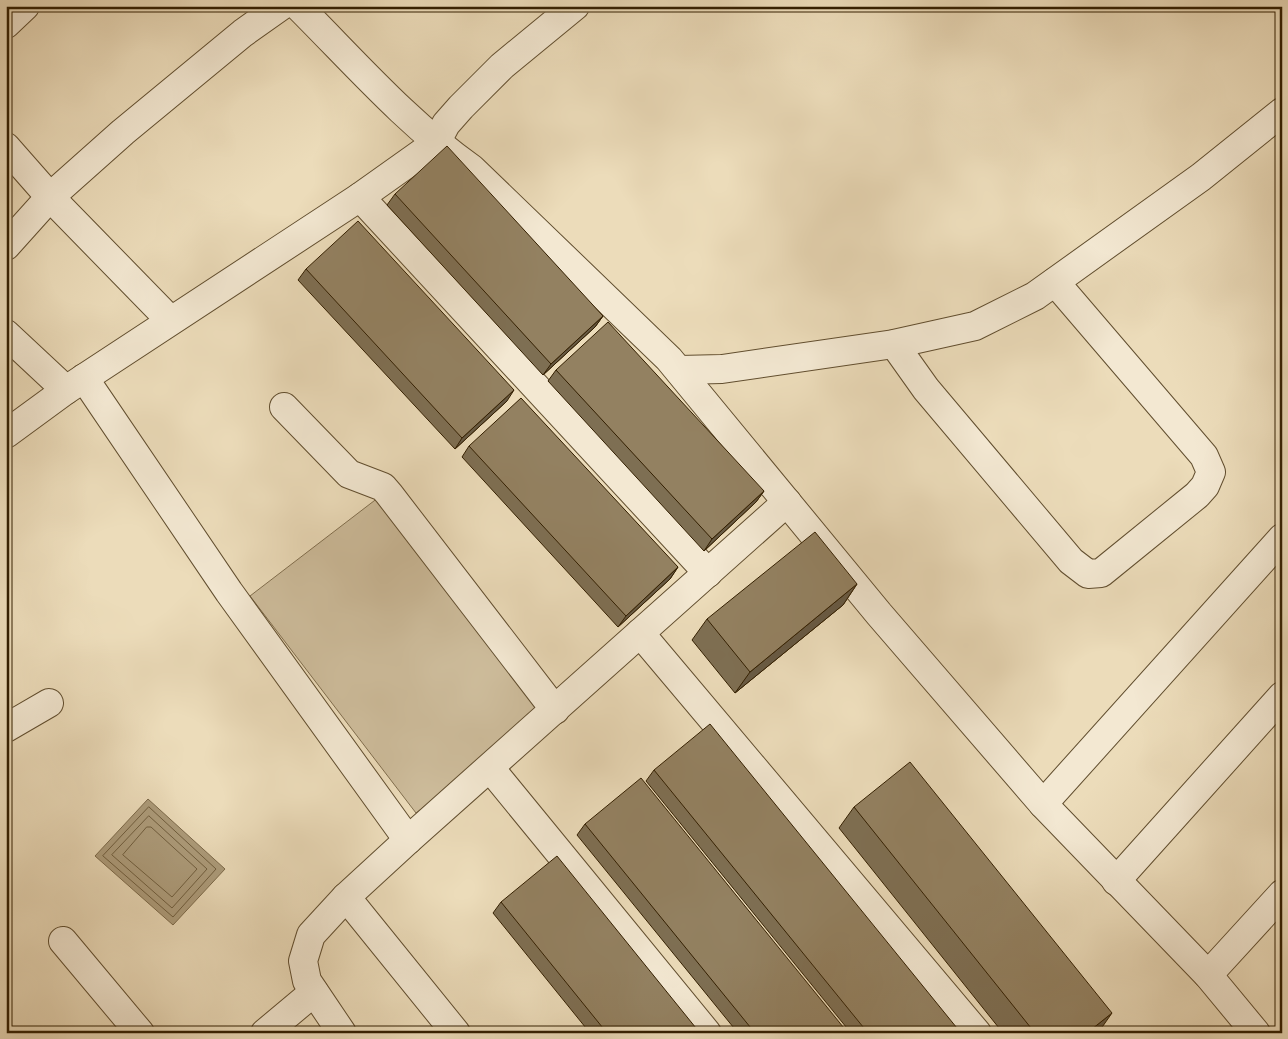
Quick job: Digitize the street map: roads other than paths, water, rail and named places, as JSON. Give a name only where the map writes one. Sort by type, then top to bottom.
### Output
[{"type":"street","points":[[6,24],[25,6]]},
{"type":"street","points":[[6,246],[50,197],[138,120],[243,33],[281,6]]},
{"type":"street","points":[[298,6],[436,144],[472,169],[678,370],[879,614],[1043,804],[1208,975],[1256,1033]]},
{"type":"street","points":[[6,434],[75,384],[360,197],[436,144],[446,124],[460,107],[502,66],[575,6]]},
{"type":"street","points":[[678,370],[732,368],[894,344],[975,326],[1035,296],[1201,177],[1282,112]]},
{"type":"street","points":[[6,147],[50,197],[170,320]]},
{"type":"street","points":[[360,197],[708,573]]},
{"type":"street","points":[[894,344],[926,389],[1071,561],[1088,574],[1101,573],[1197,495],[1205,486],[1211,472],[1204,456],[1055,282]]},
{"type":"street","points":[[6,334],[75,384],[229,592],[408,840]]},
{"type":"street","points":[[284,407],[349,474],[383,487],[555,710]]},
{"type":"street","points":[[342,1033],[306,981],[303,961],[311,935],[346,897],[408,840],[787,502]]},
{"type":"street","points":[[1043,804],[1282,538]]},
{"type":"street","points":[[640,633],[977,1033]]},
{"type":"street","points":[[1116,881],[1282,696]]},
{"type":"street","points":[[6,728],[49,703]]},
{"type":"street","points":[[490,768],[707,1033]]},
{"type":"street","points":[[1208,975],[1282,894]]},
{"type":"street","points":[[346,897],[456,1033]]},
{"type":"street","points":[[63,942],[140,1033]]},
{"type":"street","points":[[265,1033],[314,992]]},
{"type":"water","points":[[148,799],[225,869],[173,925],[95,856]]}]
